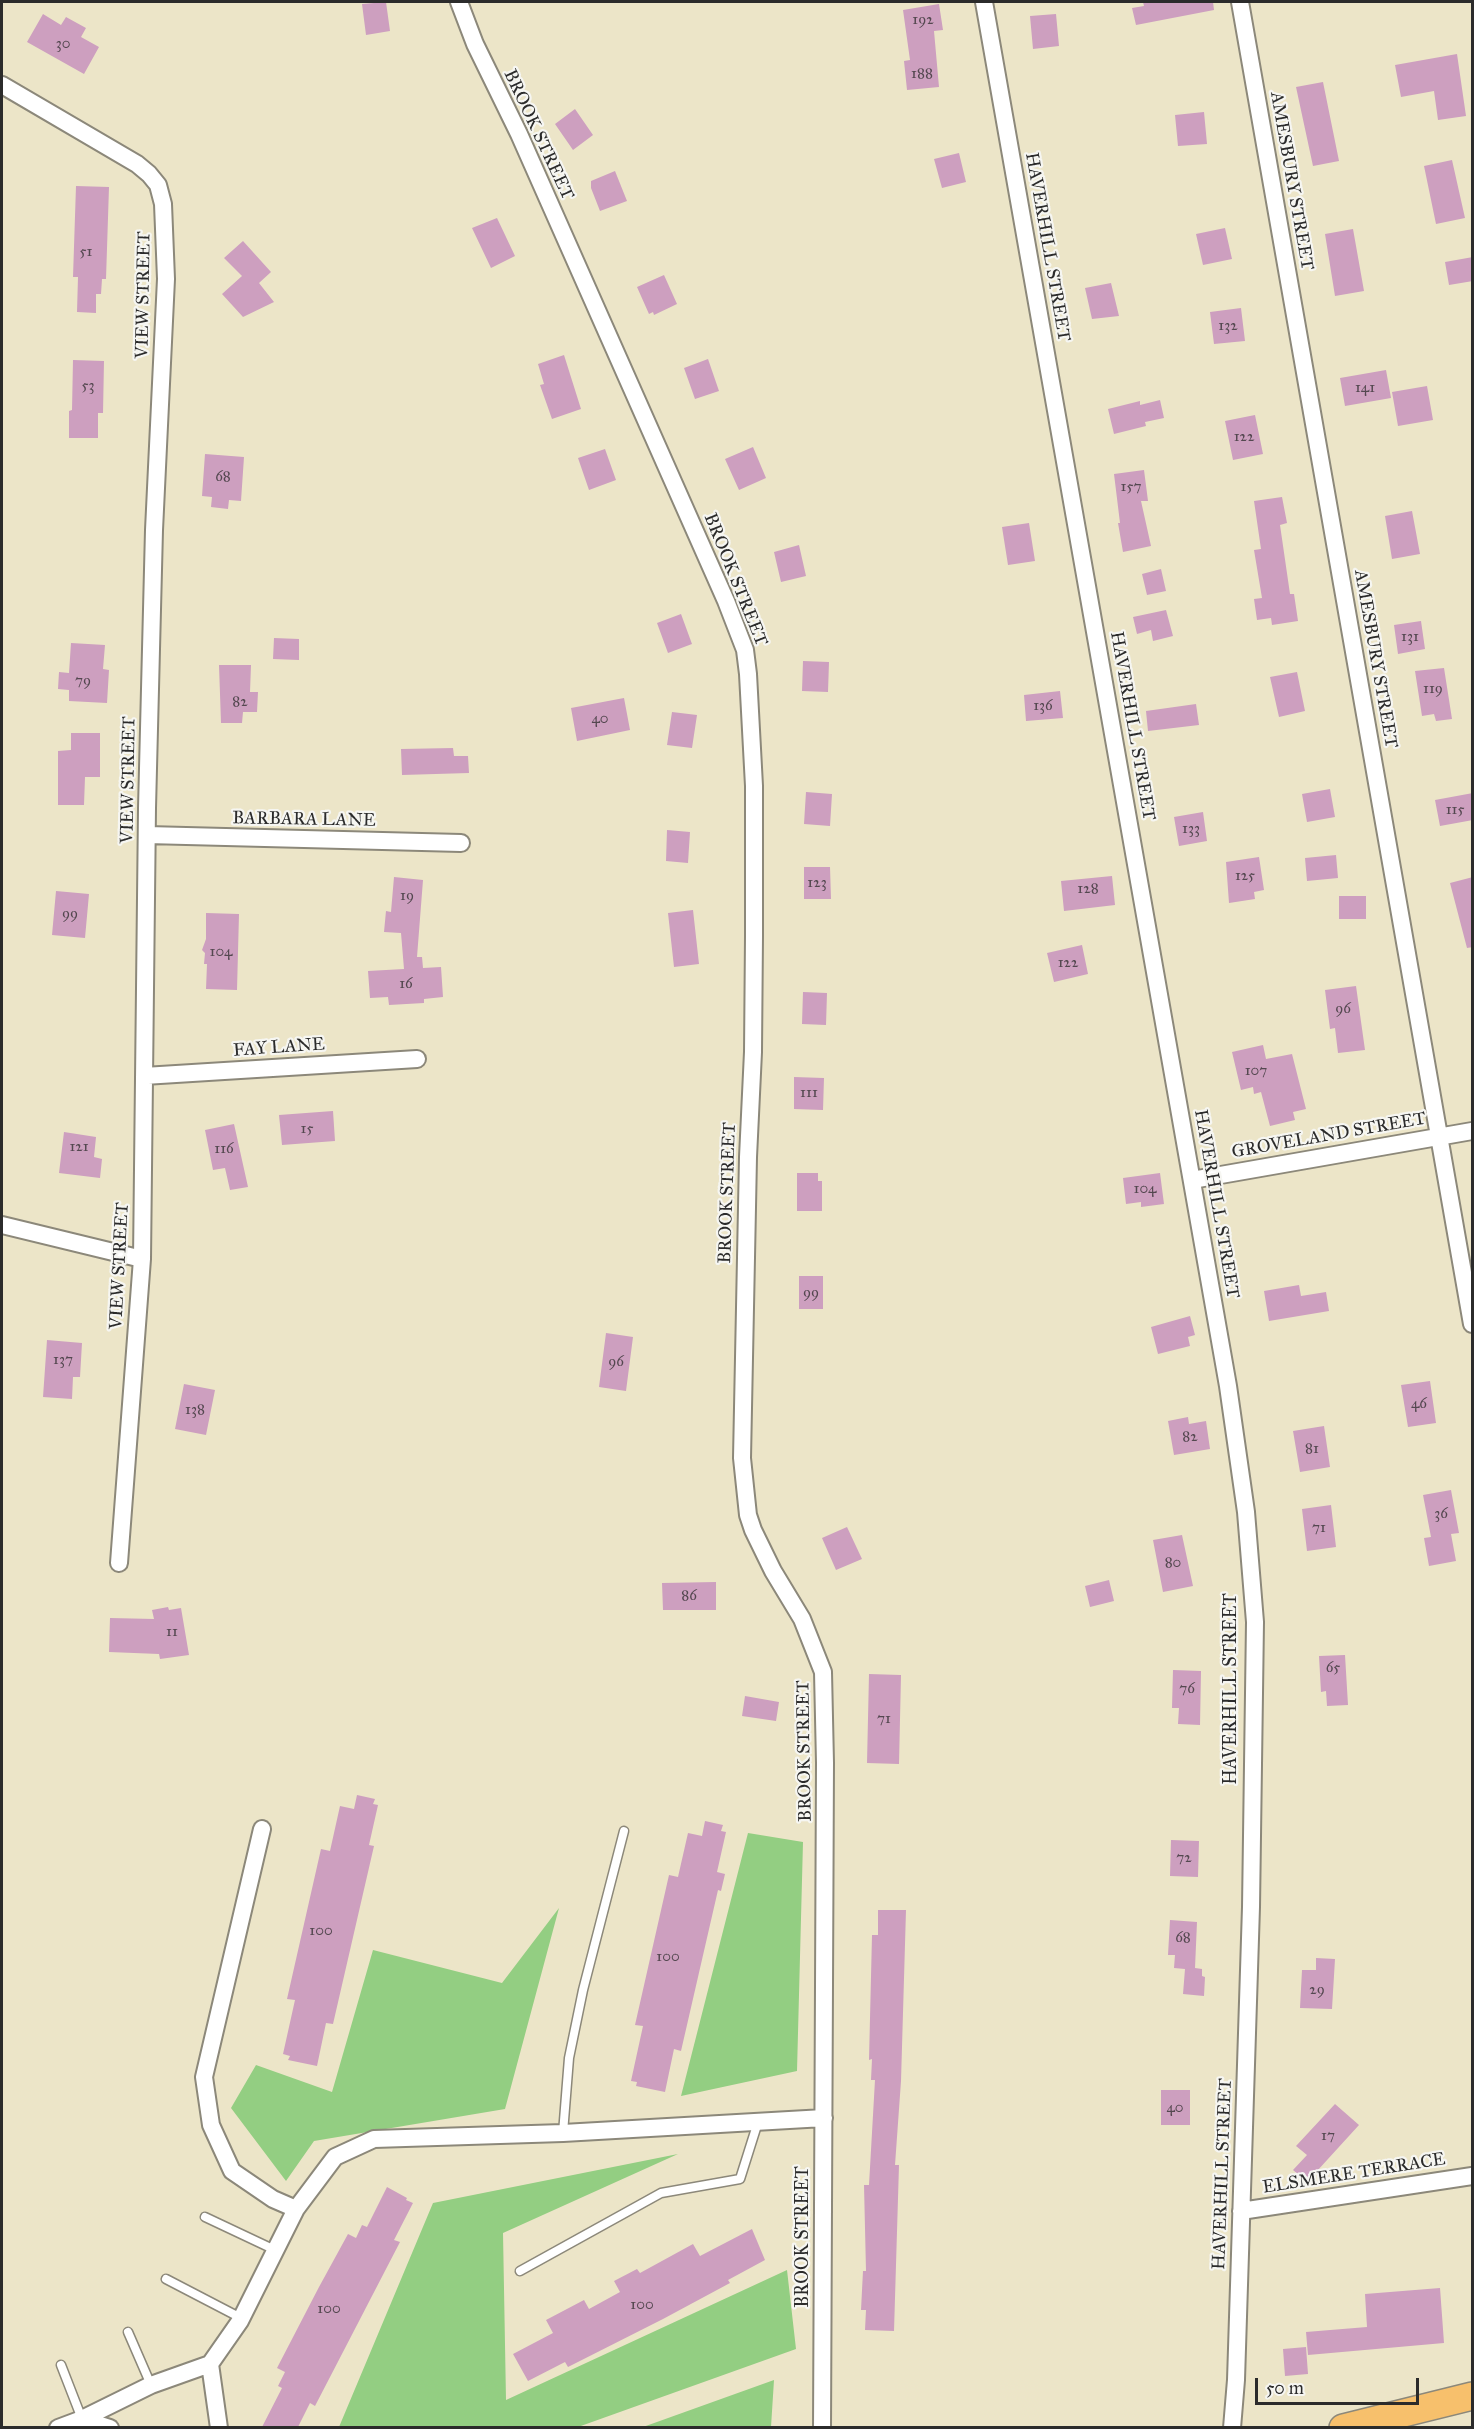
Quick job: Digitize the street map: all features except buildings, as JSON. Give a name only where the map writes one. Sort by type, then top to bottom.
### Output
[{"type":"main road","points":[[1343,2427],[1473,2396]]},
{"type":"street","name":"BROOK STREET","points":[[459,2],[475,44],[519,134],[726,601],[745,650],[751,702],[754,786],[754,936],[742,1458],[748,1515],[753,1530],[773,1571],[802,1619],[823,1671],[825,1764],[822,2427]]},
{"type":"street","name":"HAVERHILL STREET","points":[[984,2],[1226,1375],[1246,1512],[1255,1622],[1251,1907],[1236,2380],[1232,2427]]},
{"type":"street","name":"AMESBURY STREET","points":[[1240,2],[1473,1324]]},
{"type":"street","name":"VIEW STREET","points":[[2,85],[137,164],[158,185],[163,204],[166,279],[154,530],[147,836],[142,1260],[119,1563]]},
{"type":"street","name":"BARBARA LANE","points":[[147,836],[461,843]]},
{"type":"street","name":"FAY LANE","points":[[144,1076],[417,1059]]},
{"type":"street","name":"GROVELAND STREET","points":[[1192,1180],[1473,1131]]},
{"type":"street","points":[[2,1225],[142,1260]]},
{"type":"street","points":[[262,1829],[204,2077],[211,2125],[232,2171],[273,2199],[296,2209]]},
{"type":"street","points":[[58,2427],[82,2419],[151,2385],[210,2364],[241,2318],[296,2209],[335,2157],[374,2139],[563,2133],[824,2118]]},
{"type":"street","name":"ELSMERE TERRACE","points":[[1241,2211],[1473,2176]]},
{"type":"street","points":[[210,2364],[219,2427]]},
{"type":"street","points":[[82,2419],[110,2427]]},
{"type":"lane","points":[[563,2133],[569,2058],[583,1990],[624,1831]]},
{"type":"lane","points":[[520,2271],[661,2193],[740,2179],[758,2122]]},
{"type":"lane","points":[[205,2217],[275,2250]]},
{"type":"lane","points":[[165,2279],[241,2318]]},
{"type":"lane","points":[[128,2332],[151,2385]]},
{"type":"lane","points":[[61,2365],[82,2419]]},
{"type":"green space","points":[[748,1833],[803,1842],[797,2071],[681,2096]]},
{"type":"green space","points":[[559,1908],[505,2109],[314,2141],[286,2181],[231,2108],[256,2065],[332,2092],[373,1950],[502,1983]]},
{"type":"green space","points":[[678,2154],[503,2233],[506,2400],[787,2270],[796,2349],[578,2427],[339,2427],[433,2203]]},
{"type":"green space","points":[[774,2380],[771,2427],[643,2427]]}]
